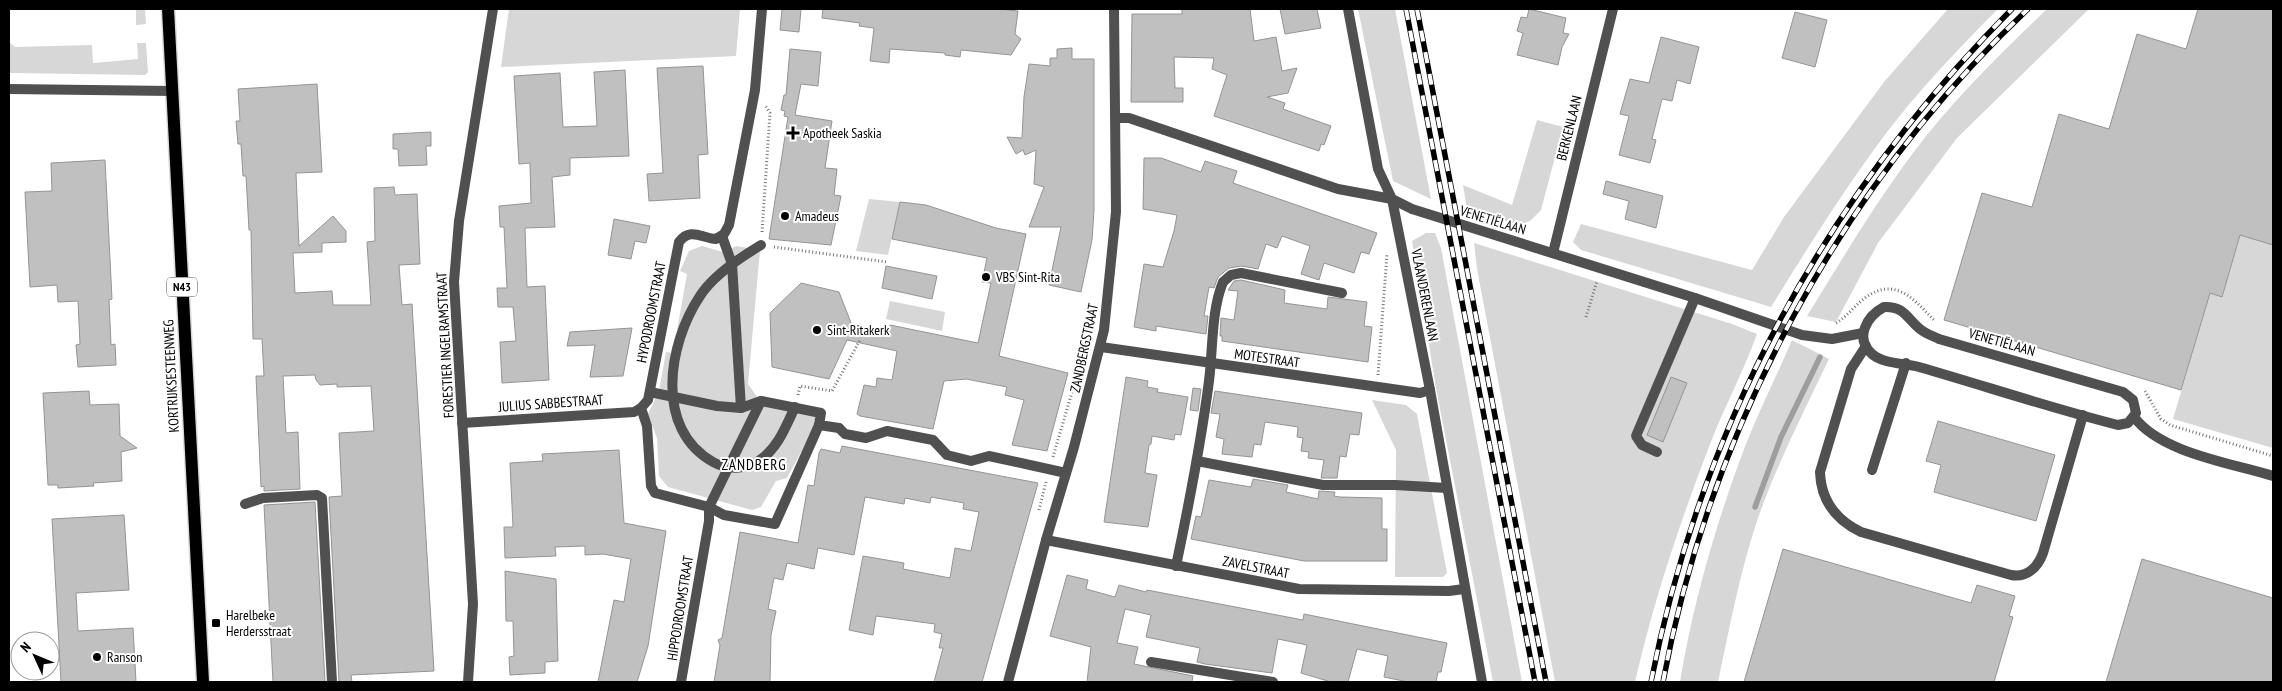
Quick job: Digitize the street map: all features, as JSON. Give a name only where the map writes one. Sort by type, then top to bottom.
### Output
[{"type":"main road","name":"KORTRIJKSESTEENWEG","points":[[168,9],[203,682]]},
{"type":"street","name":"FORESTIER INGELRAMSTRAAT","points":[[468,682],[473,604],[454,282],[459,221],[493,9]]},
{"type":"street","points":[[741,408],[732,264],[722,236],[730,222],[755,90],[762,9]]},
{"type":"street","name":"ZANDBERGSTRAAT","points":[[1008,682],[1101,347],[1115,222],[1114,9]]},
{"type":"street","name":"VLAANDERENLAAN","points":[[1348,9],[1378,169],[1392,199],[1430,390],[1482,682]]},
{"type":"street","name":"BERKENLAAN","points":[[1553,253],[1613,9]]},
{"type":"street","points":[[9,89],[172,91]]},
{"type":"street","name":"VENETIËLAAN","points":[[1116,118],[1129,118],[1338,188],[1392,199],[1412,209],[1695,298],[1802,335],[1832,339],[1864,333],[1868,320],[1878,310],[1884,307],[1898,308],[1909,316],[1921,330],[1939,338],[2123,392],[2135,403],[2134,417],[2150,434],[2171,446],[2273,476]]},
{"type":"street","name":"HYPODROOMSTRAAT","points":[[641,408],[648,400],[650,392],[679,242],[684,236],[691,234],[714,239],[722,236]]},
{"type":"street","points":[[761,245],[732,264],[701,294],[683,328],[675,363],[673,396],[677,419],[690,443],[712,461],[729,468],[749,466],[769,453],[783,432],[795,407]]},
{"type":"street","points":[[1176,566],[1197,461],[1223,282],[1231,275],[1241,274],[1342,292]]},
{"type":"street","points":[[1657,452],[1642,445],[1636,436],[1695,298]]},
{"type":"street","points":[[1864,333],[1866,346],[1872,354],[1882,360],[1906,363],[2118,425],[2128,423],[2134,417]]},
{"type":"street","points":[[1866,346],[1851,369],[1820,472],[1823,493],[1833,511],[1850,527],[1870,535],[2020,576],[2034,568],[2044,553],[2083,415]]},
{"type":"street","name":"MOTESTRAAT","points":[[1101,347],[1420,393],[1430,390]]},
{"type":"street","points":[[1872,470],[1906,363]]},
{"type":"street","points":[[641,408],[647,426],[651,486],[655,493],[709,507],[724,515],[775,524],[819,425],[820,413],[761,401],[741,408],[717,406],[650,392]]},
{"type":"street","points":[[709,507],[761,401]]},
{"type":"street","name":"JULIUS SABBESTRAAT","points":[[462,423],[634,412],[641,408]]},
{"type":"street","points":[[819,425],[839,428],[845,434],[866,438],[887,431],[933,440],[947,455],[971,461],[989,456],[1066,473]]},
{"type":"street","points":[[1197,461],[1323,486],[1395,485],[1447,488]]},
{"type":"street","points":[[245,504],[263,498],[317,495],[322,498],[332,682]]},
{"type":"street","name":"HIPPODROOMSTRAAT","points":[[682,682],[709,507]]},
{"type":"street","name":"ZAVELSTRAAT","points":[[1046,540],[1299,589],[1449,591],[1464,589]]},
{"type":"street","points":[[1150,662],[1272,682]]},
{"type":"path","points":[[755,90],[770,113],[761,245],[887,262]]},
{"type":"path","points":[[1376,387],[1386,248],[1401,245]]},
{"type":"path","points":[[1586,317],[1601,268]]},
{"type":"path","points":[[795,407],[800,386],[832,391],[860,340]]},
{"type":"shaded area","points":[[136,9],[145,9],[146,24],[136,25]]},
{"type":"shaded area","points":[[509,9],[740,9],[736,56],[501,67]]},
{"type":"shaded area","points":[[1358,9],[1395,9],[1431,199],[1393,181]]},
{"type":"shaded area","points":[[1948,9],[1998,9],[1939,71],[1884,136],[1840,199],[1771,307],[1581,250],[1573,242],[1581,224],[1752,270],[1784,217],[1884,82]]},
{"type":"shaded area","points":[[2047,9],[2089,9],[1957,138],[1878,243],[1836,322],[1807,316],[1871,213],[1913,153],[1977,78]]},
{"type":"shaded area","points":[[9,42],[15,47],[92,45],[93,63],[138,59],[137,43],[146,43],[148,72],[145,75],[9,73]]},
{"type":"shaded area","points":[[1537,120],[1563,127],[1541,210],[1530,221],[1519,225],[1467,210],[1463,185],[1512,205]]},
{"type":"shaded area","points":[[869,199],[900,202],[888,255],[856,251]]},
{"type":"shaded area","points":[[1426,233],[1435,233],[1441,248],[1522,682],[1493,682],[1436,388],[1412,241]]},
{"type":"shaded area","points":[[2240,235],[2273,245],[2273,448],[2173,419],[2210,293],[2222,297]]},
{"type":"shaded area","points":[[1474,243],[1732,324],[1757,334],[1712,439],[1690,499],[1669,559],[1642,651],[1635,682],[1555,682],[1477,269]]},
{"type":"shaded area","points":[[702,246],[723,252],[736,246],[760,250],[748,384],[758,398],[824,410],[787,478],[776,481],[761,507],[752,510],[668,487],[659,476],[657,438],[648,414],[659,391],[666,352],[673,353],[687,274],[680,271],[689,251]]},
{"type":"shaded area","points":[[890,301],[945,312],[942,331],[886,319]]},
{"type":"shaded area","points":[[1792,340],[1829,359],[1780,463],[1755,527],[1739,584],[1718,682],[1680,682],[1699,592],[1725,502],[1751,431]]},
{"type":"shaded area","points":[[1372,400],[1406,405],[1417,414],[1447,573],[1443,577],[1395,577],[1396,450]]},
{"type":"building","points":[[782,9],[801,9],[799,32],[780,30]]},
{"type":"building","points":[[823,9],[999,9],[1018,11],[1015,34],[1021,39],[1011,55],[961,50],[960,57],[945,55],[945,53],[890,49],[889,63],[870,61],[874,28],[859,26],[860,23],[822,18]]},
{"type":"building","points":[[1182,9],[1250,9],[1254,41],[1276,37],[1282,71],[1297,68],[1288,93],[1267,97],[1285,103],[1283,109],[1331,126],[1324,145],[1321,144],[1319,151],[1214,116],[1227,75],[1212,69],[1214,58],[1174,57],[1175,88],[1183,88],[1183,102],[1131,102],[1132,14],[1182,14]]},
{"type":"building","points":[[1280,9],[1317,9],[1321,28],[1285,34]]},
{"type":"building","points":[[1529,9],[1566,18],[1563,33],[1569,34],[1562,47],[1558,65],[1517,55],[1523,33],[1517,31],[1521,17],[1527,18]]},
{"type":"building","points":[[2198,9],[2273,9],[2273,245],[2240,235],[2222,297],[2210,293],[2181,390],[1944,320],[1982,193],[2032,207],[2059,114],[2109,129],[2137,34],[2186,49]]},
{"type":"building","points":[[1795,12],[1827,20],[1815,67],[1782,58]]},
{"type":"building","points":[[1661,37],[1699,47],[1690,84],[1677,80],[1672,101],[1662,99],[1652,139],[1656,140],[1650,163],[1619,155],[1629,116],[1620,114],[1630,79],[1649,83]]},
{"type":"building","points":[[1072,48],[1072,59],[1094,59],[1094,210],[1092,240],[1081,292],[1049,285],[1061,227],[1029,227],[1044,187],[1034,184],[1036,150],[1025,155],[1023,150],[1016,154],[1007,137],[1022,138],[1024,97],[1029,64],[1050,66],[1050,58],[1057,58],[1057,49]]},
{"type":"building","points":[[790,49],[821,52],[818,86],[801,84],[795,115],[832,121],[825,168],[837,169],[834,195],[841,196],[831,245],[769,239],[788,117],[784,116],[785,111],[781,110],[784,95],[786,95]]},
{"type":"building","points":[[703,66],[708,154],[698,155],[700,198],[649,201],[647,174],[663,173],[657,68]]},
{"type":"building","points":[[625,70],[629,156],[570,158],[570,175],[552,177],[555,227],[525,228],[527,287],[545,286],[549,380],[502,383],[500,342],[516,341],[513,307],[498,307],[497,288],[507,288],[504,227],[500,227],[499,206],[531,203],[530,163],[519,164],[514,76],[560,73],[563,127],[597,126],[594,72]]},
{"type":"building","points":[[317,84],[322,172],[296,173],[299,246],[333,216],[346,231],[346,242],[322,243],[322,252],[293,253],[295,293],[332,291],[333,305],[371,305],[367,242],[375,241],[374,188],[394,187],[395,195],[417,194],[420,264],[399,265],[402,305],[412,304],[434,671],[351,675],[352,682],[339,682],[329,497],[342,496],[339,433],[374,431],[371,386],[337,387],[337,384],[320,385],[315,375],[283,376],[286,433],[298,432],[300,489],[264,491],[264,486],[261,487],[256,376],[264,376],[262,339],[253,339],[251,230],[249,230],[246,176],[243,176],[241,144],[238,144],[236,121],[240,121],[238,89]]},
{"type":"building","points":[[431,132],[431,146],[426,146],[427,165],[399,166],[398,149],[393,149],[393,134]]},
{"type":"building","points":[[1144,158],[1161,158],[1201,172],[1205,161],[1237,171],[1233,183],[1377,233],[1369,254],[1361,252],[1354,273],[1324,263],[1319,280],[1301,274],[1310,246],[1282,236],[1277,248],[1266,244],[1258,269],[1242,266],[1229,268],[1218,277],[1214,288],[1209,287],[1204,316],[1208,316],[1206,334],[1156,326],[1156,331],[1134,327],[1144,264],[1163,267],[1177,215],[1143,209]]},
{"type":"building","points":[[105,160],[112,299],[109,300],[111,345],[115,344],[116,365],[78,367],[76,345],[80,344],[78,301],[58,302],[57,285],[30,287],[25,192],[52,191],[51,163]]},
{"type":"building","points":[[1606,181],[1663,196],[1656,228],[1625,219],[1629,201],[1603,194]]},
{"type":"building","points":[[900,202],[926,205],[996,228],[1026,234],[999,356],[1068,373],[1047,451],[1012,445],[1024,400],[1005,395],[1007,387],[966,379],[944,381],[933,429],[857,414],[864,385],[876,387],[877,378],[892,380],[897,351],[847,340],[829,379],[772,367],[770,313],[801,283],[839,292],[853,328],[888,335],[890,325],[978,343],[991,283],[982,282],[987,258],[892,239]]},
{"type":"building","points":[[614,219],[650,226],[646,243],[635,241],[631,259],[608,255]]},
{"type":"building","points":[[886,266],[937,276],[932,299],[882,288]]},
{"type":"building","points":[[1241,280],[1285,290],[1284,303],[1327,309],[1328,297],[1367,302],[1364,326],[1372,327],[1368,362],[1222,341],[1222,336],[1220,336],[1221,318],[1234,320],[1238,291],[1228,290],[1234,281]]},
{"type":"building","points":[[632,328],[623,376],[590,377],[595,345],[567,346],[570,332]]},
{"type":"building","points":[[1126,377],[1148,381],[1147,387],[1158,389],[1157,392],[1188,397],[1181,435],[1175,434],[1174,440],[1152,436],[1151,444],[1149,445],[1145,473],[1157,475],[1148,527],[1104,522]]},
{"type":"building","points":[[1671,377],[1687,383],[1663,442],[1647,435]]},
{"type":"building","points":[[1193,388],[1201,389],[1198,411],[1190,410]]},
{"type":"building","points":[[89,391],[90,405],[119,404],[120,436],[137,448],[121,452],[122,481],[93,483],[94,486],[58,488],[58,485],[48,485],[43,393]]},
{"type":"building","points":[[1215,391],[1362,413],[1359,435],[1350,434],[1346,457],[1340,456],[1337,478],[1321,478],[1324,460],[1308,458],[1309,452],[1301,451],[1303,438],[1297,437],[1298,427],[1265,422],[1261,445],[1254,444],[1252,457],[1222,454],[1224,439],[1216,437],[1220,414],[1211,413]]},
{"type":"building","points":[[1938,421],[2055,455],[2036,521],[1934,492],[1941,465],[1926,461]]},
{"type":"building","points":[[842,446],[1038,483],[982,682],[934,682],[943,648],[939,648],[942,634],[934,632],[935,624],[876,616],[873,635],[849,630],[863,556],[904,563],[903,569],[950,578],[955,548],[971,551],[979,512],[963,509],[964,503],[931,497],[930,503],[905,498],[904,504],[865,497],[854,555],[818,548],[814,569],[787,563],[783,580],[774,578],[768,609],[776,611],[771,635],[770,682],[714,682],[720,645],[718,640],[722,638],[740,532],[798,543],[808,485],[814,486],[819,453],[821,449],[840,453]]},
{"type":"building","points":[[619,450],[624,523],[666,531],[648,646],[637,682],[598,682],[614,600],[624,602],[631,559],[603,554],[585,555],[585,546],[555,547],[556,556],[505,558],[504,527],[513,527],[510,463],[543,461],[542,454]]},
{"type":"building","points":[[1253,479],[1288,485],[1286,492],[1318,499],[1319,491],[1335,492],[1334,496],[1340,497],[1382,498],[1382,529],[1387,529],[1387,561],[1304,561],[1191,539],[1196,516],[1201,517],[1209,480],[1251,487]]},
{"type":"building","points":[[315,502],[325,682],[273,682],[264,505]]},
{"type":"building","points":[[124,515],[129,590],[76,593],[78,631],[133,628],[136,682],[61,682],[60,631],[58,631],[52,519]]},
{"type":"building","points":[[1783,549],[1971,603],[1977,585],[2015,596],[2009,616],[2013,617],[1994,682],[1744,682]]},
{"type":"building","points":[[2142,559],[2273,598],[2273,682],[2106,682]]},
{"type":"building","points":[[505,571],[556,579],[558,661],[545,662],[545,673],[510,675],[509,657],[514,656],[513,621],[506,621]]},
{"type":"building","points":[[1067,575],[1088,580],[1086,589],[1115,597],[1119,585],[1146,592],[1147,590],[1303,620],[1304,614],[1447,643],[1441,672],[1438,672],[1436,682],[1408,682],[1384,677],[1388,656],[1357,649],[1348,682],[1331,682],[1301,673],[1307,645],[1278,639],[1272,673],[1205,664],[1197,662],[1200,648],[1146,637],[1151,615],[1125,609],[1117,643],[1138,647],[1134,664],[1193,676],[1192,682],[1087,682],[1091,647],[1050,636]]},
{"type":"waterway","points":[[1755,507],[1781,437],[1820,357]]},
{"type":"railway","points":[[1406,9],[1535,682]]},
{"type":"railway","points":[[1417,9],[1546,682]]},
{"type":"railway","points":[[1651,682],[1674,586],[1703,494],[1739,405],[1781,318],[1829,236],[1884,157],[1945,81],[2012,9]]},
{"type":"railway","points":[[1663,682],[1685,588],[1714,495],[1750,405],[1793,317],[1843,233],[1899,153],[1961,78],[2028,9]]},
{"type":"place","name":"Apotheek Saskia","points":[[793,133]]},
{"type":"place","name":"Amadeus","points":[[785,216]]},
{"type":"place","name":"VBS Sint-Rita","points":[[986,277]]},
{"type":"place","name":"Sint-Ritakerk","points":[[817,330]]},
{"type":"place","name":"Harelbeke Herdersstraat","points":[[216,623]]},
{"type":"place","name":"Ranson","points":[[97,657]]},
{"type":"district","name":"ZANDBERG","points":[[754,465]]}]
